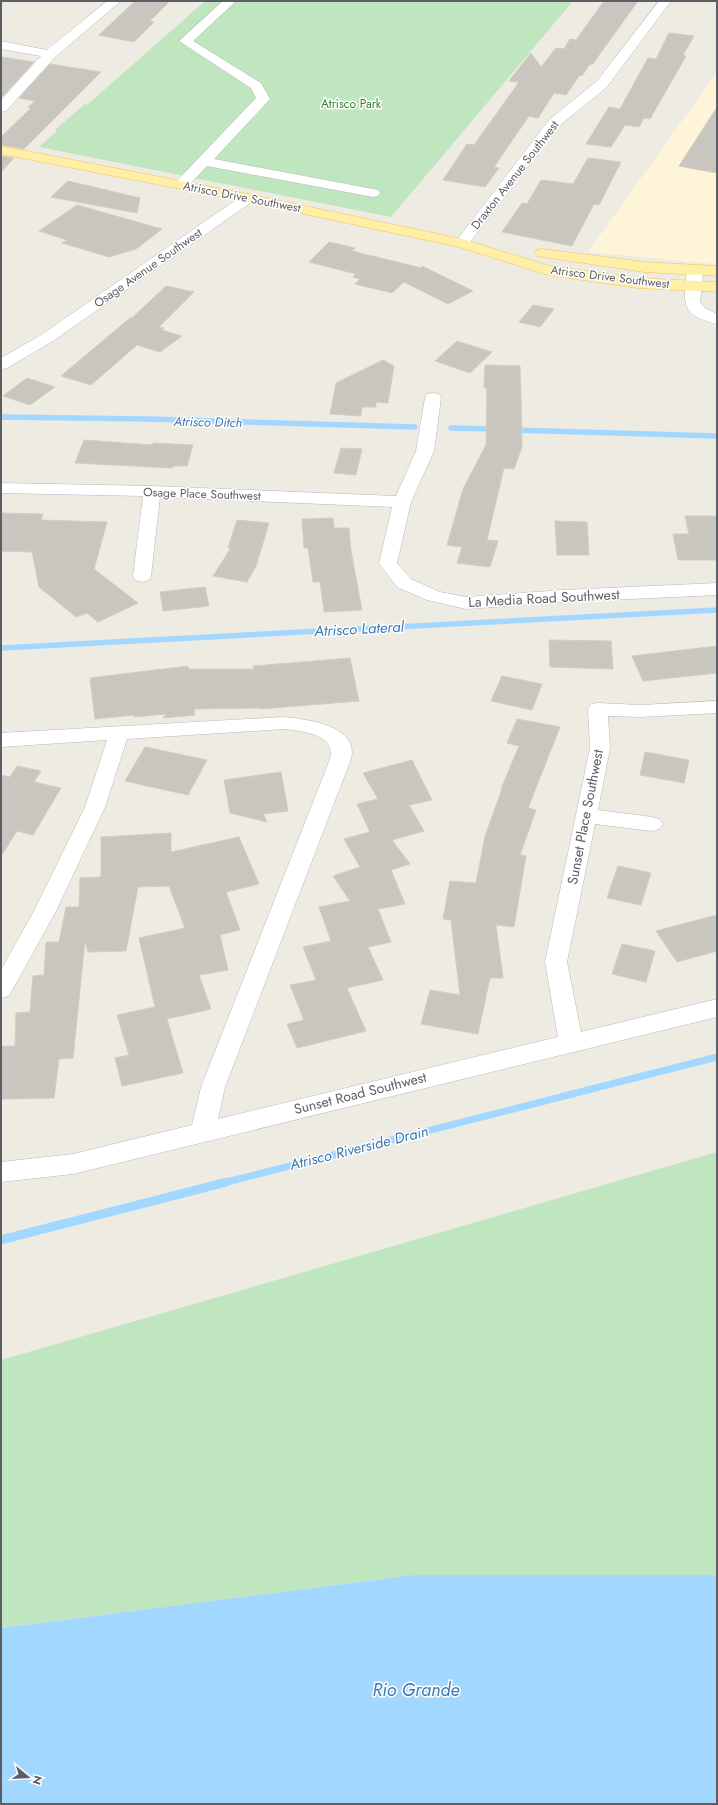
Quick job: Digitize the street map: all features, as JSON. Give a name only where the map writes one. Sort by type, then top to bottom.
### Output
[{"type":"main road","name":"Atrisco Drive Southwest","points":[[1,150],[248,198],[462,243],[483,248],[513,260],[548,270],[630,282],[693,287],[717,287]]},
{"type":"main road","name":"Atrisco Drive Southwest","points":[[483,248],[523,249],[610,263],[717,272]]},
{"type":"street","points":[[1,108],[50,54],[115,1]]},
{"type":"street","points":[[181,185],[263,100],[256,86],[185,41],[230,1]]},
{"type":"street","name":"Draxton Avenue Southwest","points":[[462,243],[554,122],[602,84],[665,1]]},
{"type":"street","points":[[1,45],[50,54]]},
{"type":"street","points":[[204,161],[372,193]]},
{"type":"street","name":"Osage Avenue Southwest","points":[[1,365],[47,338],[248,198]]},
{"type":"street","points":[[695,271],[691,303],[696,311],[708,317],[717,319]]},
{"type":"street","name":"La Media Road Southwest","points":[[432,398],[425,451],[402,502],[388,563],[404,583],[434,596],[466,603],[564,596],[717,590]]},
{"type":"street","name":"Osage Place Southwest","points":[[1,488],[152,492],[402,502]]},
{"type":"street","points":[[142,576],[152,492]]},
{"type":"street","name":"Sunset Place Southwest","points":[[571,1042],[556,962],[600,748],[598,709],[642,711],[717,707]]},
{"type":"street","points":[[1,740],[284,723],[320,730],[335,738],[342,751],[337,768],[213,1086],[203,1132]]},
{"type":"street","points":[[1,990],[45,911],[95,807],[119,733]]},
{"type":"street","points":[[586,816],[652,824]]},
{"type":"street","name":"Sunset Road Southwest","points":[[1,1172],[73,1164],[571,1042],[717,1008]]},
{"type":"shaded area","points":[[717,72],[717,264],[588,252]]},
{"type":"green space","name":"Atrisco Park","points":[[205,1],[573,1],[391,217],[39,147],[57,131],[55,130],[85,104],[87,105]]},
{"type":"green space","points":[[717,1152],[717,1575],[413,1575],[1,1628],[1,1360]]},
{"type":"water","name":"Rio Grande","points":[[413,1575],[717,1575],[717,1804],[1,1804],[1,1628]]},
{"type":"building","points":[[135,1],[170,1],[150,21],[154,22],[134,42],[99,35]]},
{"type":"building","points":[[604,1],[638,1],[592,65],[590,64],[582,76],[580,75],[566,95],[554,93],[538,118],[529,116],[494,167],[499,168],[485,187],[443,180],[467,144],[474,145],[519,82],[509,81],[531,53],[541,67],[556,48],[564,49],[570,39],[576,40]]},
{"type":"building","points":[[669,33],[694,36],[683,55],[686,56],[650,119],[644,118],[639,127],[625,125],[611,147],[586,144],[609,107],[620,109],[648,58],[656,59]]},
{"type":"building","points":[[1,57],[34,62],[3,96],[1,96]]},
{"type":"building","points":[[50,64],[101,72],[24,149],[1,145],[1,137],[31,108],[28,107],[35,101],[19,98]]},
{"type":"building","points":[[717,107],[717,173],[679,166]]},
{"type":"building","points":[[1,156],[14,158],[1,172]]},
{"type":"building","points":[[588,158],[621,162],[599,205],[594,204],[572,246],[502,232],[522,203],[527,204],[541,180],[573,184]]},
{"type":"building","points":[[68,181],[140,198],[137,213],[51,197]]},
{"type":"building","points":[[77,205],[162,229],[136,249],[109,257],[62,243],[67,240],[39,231]]},
{"type":"building","points":[[329,242],[355,248],[352,251],[421,268],[422,266],[473,291],[448,304],[404,282],[392,293],[355,284],[360,279],[353,277],[356,274],[309,262]]},
{"type":"building","points":[[166,286],[194,292],[159,327],[164,328],[162,330],[182,336],[160,352],[137,345],[91,385],[61,376],[130,318],[132,318]]},
{"type":"building","points":[[533,305],[554,309],[540,327],[519,322]]},
{"type":"building","points":[[457,341],[492,352],[470,373],[435,361]]},
{"type":"building","points":[[383,360],[394,366],[388,403],[376,402],[376,407],[362,407],[361,416],[330,414],[336,383]]},
{"type":"building","points":[[485,365],[520,366],[521,396],[522,447],[514,469],[504,468],[487,540],[498,541],[490,567],[457,563],[462,547],[447,545],[463,489],[486,445],[487,388],[484,388]]},
{"type":"building","points":[[27,378],[55,387],[30,405],[3,396]]},
{"type":"building","points":[[84,440],[153,445],[153,443],[193,445],[187,466],[173,466],[172,468],[75,463]]},
{"type":"building","points":[[341,448],[362,449],[356,475],[334,473]]},
{"type":"building","points":[[1,513],[43,514],[41,520],[107,522],[94,569],[138,603],[98,622],[87,613],[76,617],[39,587],[32,552],[1,551]]},
{"type":"building","points":[[685,516],[717,516],[717,560],[678,560],[673,534],[689,534]]},
{"type":"building","points":[[333,518],[334,528],[349,528],[351,551],[362,610],[324,612],[320,582],[313,582],[308,548],[304,548],[302,519]]},
{"type":"building","points":[[237,520],[269,523],[256,566],[247,582],[213,576],[231,548],[228,548]]},
{"type":"building","points":[[555,521],[587,522],[589,555],[557,555]]},
{"type":"building","points":[[205,587],[209,606],[163,611],[160,592]]},
{"type":"building","points":[[549,640],[611,641],[613,669],[550,667]]},
{"type":"building","points":[[717,646],[717,673],[643,681],[632,656]]},
{"type":"building","points":[[350,658],[359,701],[260,709],[194,709],[195,715],[163,718],[166,714],[135,717],[134,715],[95,719],[90,678],[188,666],[189,669],[254,669],[253,666]]},
{"type":"building","points":[[502,676],[542,684],[532,710],[491,701]]},
{"type":"building","points":[[517,719],[560,727],[528,808],[536,810],[520,855],[526,856],[514,927],[496,925],[503,978],[490,978],[478,1034],[421,1024],[430,990],[460,995],[451,920],[443,919],[450,881],[476,883],[485,836],[501,789],[519,746],[507,743]]},
{"type":"building","points":[[145,747],[207,760],[188,795],[125,781]]},
{"type":"building","points":[[645,752],[689,760],[684,783],[640,775]]},
{"type":"building","points":[[412,760],[432,800],[409,805],[424,831],[392,840],[410,864],[391,870],[405,904],[378,909],[391,942],[368,947],[383,980],[347,988],[366,1031],[297,1048],[287,1024],[304,1020],[290,985],[316,980],[303,947],[331,941],[319,907],[350,901],[333,876],[360,867],[344,839],[370,832],[357,804],[378,799],[363,773]]},
{"type":"building","points":[[17,766],[41,771],[34,782],[61,788],[33,835],[17,831],[1,856],[1,775],[10,777]]},
{"type":"building","points":[[281,772],[288,811],[263,814],[267,822],[230,813],[224,780]]},
{"type":"building","points":[[171,833],[171,852],[239,837],[259,884],[226,892],[240,930],[220,935],[228,970],[199,975],[211,1009],[167,1019],[183,1073],[122,1086],[115,1058],[129,1055],[117,1015],[155,1007],[139,938],[185,928],[169,886],[138,887],[126,951],[88,952],[85,941],[73,1058],[59,1059],[54,1098],[1,1099],[1,1046],[15,1046],[16,1013],[30,1012],[33,976],[44,975],[46,942],[59,942],[66,907],[79,907],[80,878],[101,877],[101,837]]},
{"type":"building","points":[[618,866],[651,873],[641,905],[607,898]]},
{"type":"building","points":[[717,915],[717,951],[677,962],[656,931]]},
{"type":"building","points":[[622,944],[655,951],[646,982],[612,974]]},
{"type":"waterway","name":"Atrisco Ditch","points":[[1,417],[148,419],[415,427]]},
{"type":"waterway","points":[[451,428],[495,429]]},
{"type":"waterway","points":[[513,430],[717,436]]},
{"type":"waterway","name":"Atrisco Lateral","points":[[1,648],[717,610]]},
{"type":"waterway","name":"Atrisco Riverside Drain","points":[[223,1183],[717,1057]]},
{"type":"waterway","name":"Atrisco Riverside Drain","points":[[1,1240],[227,1182]]}]
